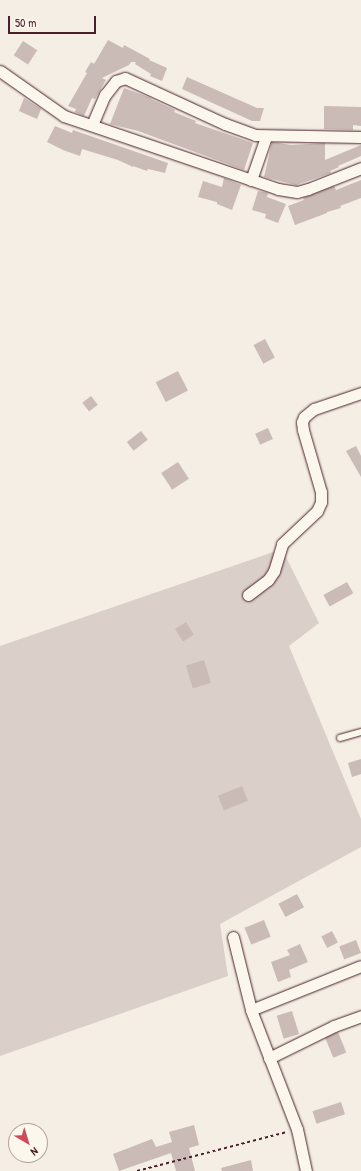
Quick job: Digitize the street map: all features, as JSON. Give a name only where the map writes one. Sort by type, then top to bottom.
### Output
[{"type":"street","points":[[0,71],[19,83],[55,111],[278,189],[297,192],[361,168]]},
{"type":"street","points":[[92,125],[105,95],[116,81],[125,78],[243,132],[266,136],[361,137]]},
{"type":"street","points":[[251,180],[266,136]]},
{"type":"street","points":[[248,596],[268,580],[274,571],[282,544],[316,511],[321,502],[321,492],[303,430],[302,422],[304,417],[314,409],[361,393]]},
{"type":"street","points":[[233,937],[251,1010],[297,1129],[306,1171]]},
{"type":"street","points":[[251,1010],[361,966]]},
{"type":"street","points":[[269,1058],[334,1026],[361,1016]]},
{"type":"lane","points":[[340,738],[361,732]]},
{"type":"path","points":[[137,1171],[297,1129]]},
{"type":"shaded area","points":[[282,549],[319,623],[289,646],[361,819],[361,847],[220,924],[228,976],[0,1056],[0,646]]},
{"type":"building","points":[[108,40],[123,48],[124,45],[150,59],[149,60],[167,68],[162,81],[150,76],[151,74],[135,64],[136,62],[131,62],[129,65],[102,78],[106,80],[95,99],[92,98],[84,116],[75,112],[76,109],[68,106],[87,73],[85,72],[91,62],[94,64]]},
{"type":"building","points":[[23,41],[37,50],[28,65],[14,55]]},
{"type":"building","points":[[187,77],[257,108],[264,108],[260,121],[252,121],[182,89]]},
{"type":"building","points":[[124,88],[151,98],[175,110],[174,112],[196,121],[195,123],[253,143],[244,170],[138,131],[110,124]]},
{"type":"building","points":[[24,98],[41,109],[37,119],[19,111]]},
{"type":"building","points":[[324,106],[361,107],[361,126],[353,125],[353,130],[324,129]]},
{"type":"building","points":[[55,126],[72,133],[73,130],[168,163],[165,173],[148,169],[147,171],[133,167],[118,160],[82,149],[80,156],[63,150],[47,142]]},
{"type":"building","points":[[272,142],[291,145],[325,143],[325,160],[361,145],[361,156],[338,166],[339,167],[330,171],[331,173],[296,185],[264,177]]},
{"type":"building","points":[[224,178],[241,185],[232,210],[217,204],[217,202],[198,197],[203,181],[222,187]]},
{"type":"building","points":[[361,180],[361,198],[340,206],[341,208],[295,225],[288,206],[304,200],[303,198],[334,186],[336,190]]},
{"type":"building","points":[[258,191],[268,193],[267,197],[286,204],[278,223],[265,218],[266,214],[252,210]]},
{"type":"building","points":[[265,339],[275,358],[263,364],[254,345]]},
{"type":"building","points":[[178,371],[188,391],[166,402],[156,382]]},
{"type":"building","points":[[91,396],[98,405],[89,411],[82,403]]},
{"type":"building","points":[[268,428],[273,439],[260,445],[255,434]]},
{"type":"building","points":[[141,431],[148,440],[134,451],[127,442]]},
{"type":"building","points":[[356,446],[361,456],[361,477],[346,451]]},
{"type":"building","points":[[178,462],[189,479],[172,490],[161,473]]},
{"type":"building","points":[[347,582],[353,593],[330,606],[323,595]]},
{"type":"building","points":[[186,622],[194,635],[183,642],[175,629]]},
{"type":"building","points":[[204,660],[211,683],[193,689],[186,666]]},
{"type":"building","points":[[361,759],[361,774],[352,777],[348,763]]},
{"type":"building","points":[[242,786],[248,801],[224,811],[218,796]]},
{"type":"building","points":[[297,894],[304,907],[286,917],[278,904]]},
{"type":"building","points":[[264,920],[271,937],[251,945],[245,928]]},
{"type":"building","points":[[332,931],[338,943],[327,948],[321,936]]},
{"type":"building","points":[[356,940],[361,953],[344,960],[339,946]]},
{"type":"building","points":[[300,944],[308,962],[289,970],[291,977],[278,982],[271,962],[290,955],[287,950]]},
{"type":"building","points":[[292,1011],[299,1034],[284,1039],[277,1016]]},
{"type":"building","points":[[338,1032],[346,1052],[333,1058],[325,1037]]},
{"type":"building","points":[[341,1102],[345,1114],[316,1124],[312,1111]]},
{"type":"building","points":[[194,1125],[199,1145],[189,1148],[195,1171],[176,1171],[171,1153],[119,1171],[113,1154],[152,1139],[156,1147],[172,1142],[169,1132]]},
{"type":"building","points":[[251,1160],[253,1171],[222,1171],[221,1168]]}]
